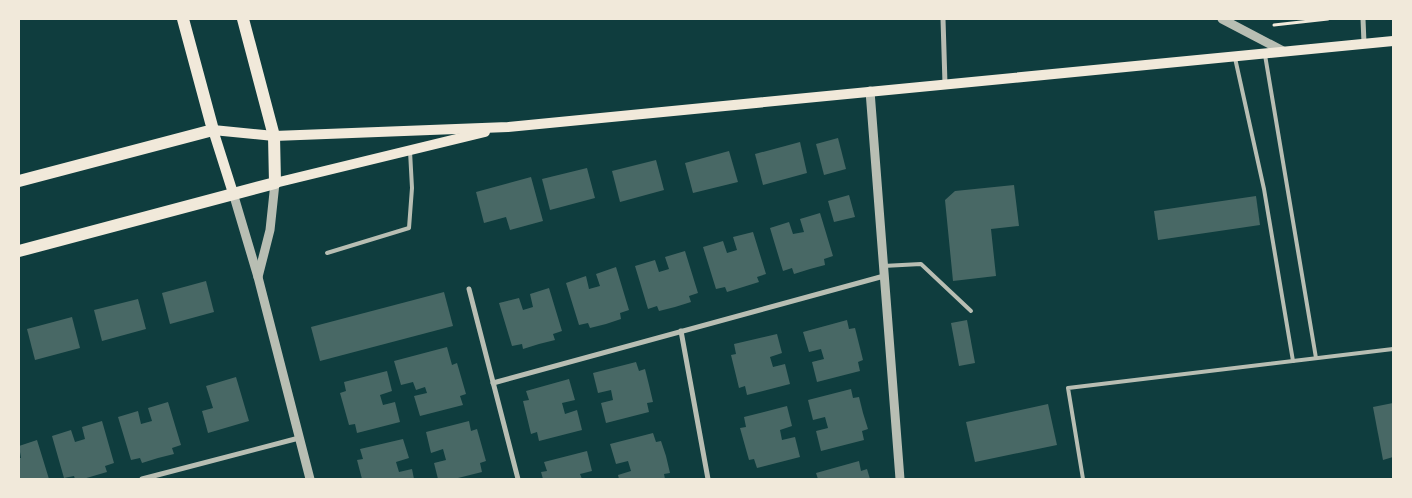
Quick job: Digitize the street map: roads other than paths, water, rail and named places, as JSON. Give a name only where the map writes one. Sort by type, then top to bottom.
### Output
[{"type":"main road","points":[[183,19],[213,130],[233,193]]},
{"type":"main road","points":[[243,19],[274,136],[275,183]]},
{"type":"main road","points":[[19,181],[213,130],[274,136],[508,127],[1393,41]]},
{"type":"main road","points":[[19,251],[233,193],[508,127]]},
{"type":"street","points":[[943,19],[945,84]]},
{"type":"street","points":[[1222,19],[1283,51]]},
{"type":"street","points":[[1363,19],[1364,44]]},
{"type":"street","points":[[870,92],[900,479]]},
{"type":"street","points":[[258,277],[270,230],[275,183]]},
{"type":"street","points":[[233,193],[258,277],[310,479]]},
{"type":"street","points":[[493,383],[884,276]]},
{"type":"street","points":[[469,289],[518,479]]},
{"type":"street","points":[[681,331],[708,479]]},
{"type":"street","points":[[142,479],[299,438]]},
{"type":"lane","points":[[1264,53],[1316,358]]},
{"type":"lane","points":[[1235,56],[1264,189],[1293,361]]},
{"type":"lane","points":[[327,253],[409,228],[412,188],[410,150]]},
{"type":"lane","points":[[883,266],[922,264],[971,311]]},
{"type":"lane","points":[[1083,479],[1068,388],[1393,348]]}]
